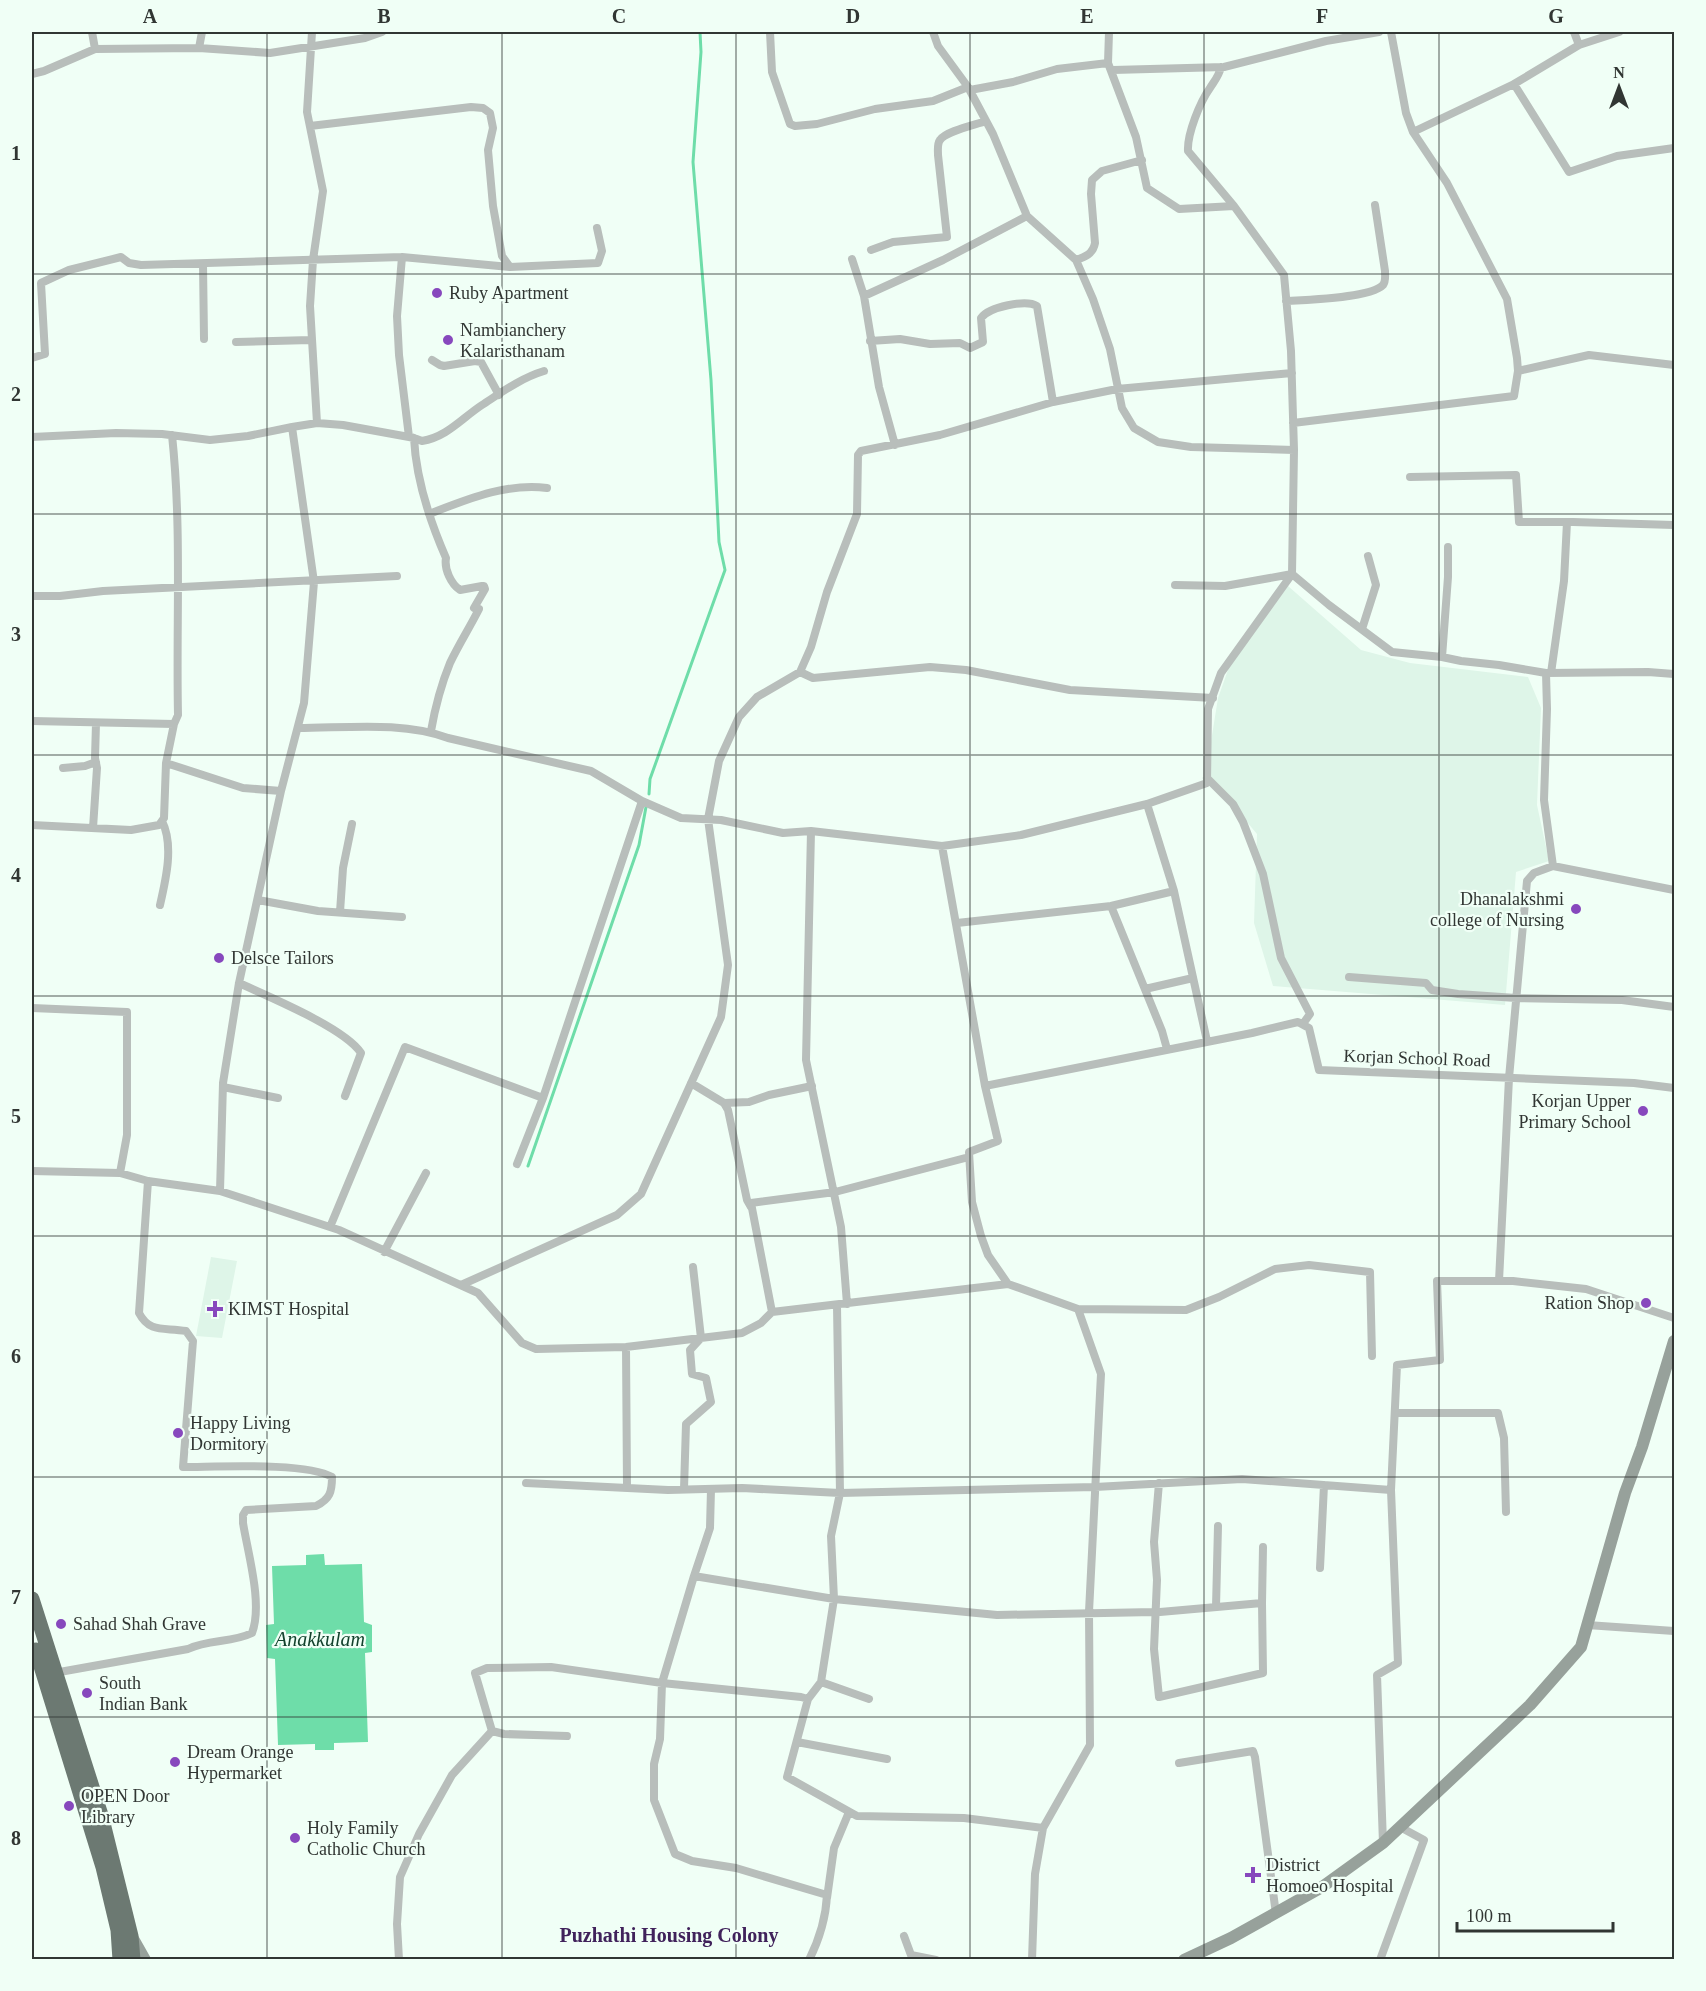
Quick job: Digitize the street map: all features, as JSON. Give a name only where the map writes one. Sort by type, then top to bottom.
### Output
[{"type":"highway","points":[[32,1599],[101,1815],[130,1936],[133,1959]]},
{"type":"highway","points":[[32,1635],[103,1867],[118,1930],[120,1959]]},
{"type":"main road","points":[[1184,1959],[1231,1938],[1323,1887],[1383,1843],[1530,1705],[1581,1647],[1625,1493],[1674,1345]]},
{"type":"main road","points":[[130,1936],[145,1959]]},
{"type":"street","points":[[92,32],[95,50]]},
{"type":"street","points":[[199,48],[202,32]]},
{"type":"street","points":[[312,32],[307,112],[323,191],[313,260],[310,306],[317,423]]},
{"type":"street","points":[[32,74],[95,50],[199,48],[270,53],[365,38],[382,32]]},
{"type":"street","points":[[770,32],[772,72],[790,124],[795,126],[817,124],[874,109],[933,101],[969,88],[1013,82],[1057,69],[1221,67],[1326,41],[1379,32]]},
{"type":"street","points":[[933,32],[938,46],[969,88],[1028,216],[1076,260],[1093,299],[1110,349],[1122,408],[1134,429],[1158,442],[1191,447],[1293,450]]},
{"type":"street","points":[[1109,32],[1111,67],[1142,160],[1147,188],[1179,209],[1234,206]]},
{"type":"street","points":[[1293,423],[1514,396],[1518,371],[1507,299],[1447,183],[1413,132],[1406,113],[1391,32]]},
{"type":"street","points":[[1574,32],[1579,45]]},
{"type":"street","points":[[1413,132],[1514,84],[1579,45],[1619,32]]},
{"type":"street","points":[[298,728],[389,728],[431,732],[448,738],[591,771],[642,801],[681,818],[721,820],[783,833],[811,831],[942,846],[1021,835],[1147,804],[1207,783],[1209,709],[1221,673],[1292,574],[1292,374],[1284,275],[1234,206],[1188,151],[1188,142],[1199,111],[1221,67]]},
{"type":"street","points":[[1514,84],[1569,172],[1617,156],[1674,148]]},
{"type":"street","points":[[310,126],[471,107],[483,108],[490,113],[493,128],[488,150],[494,215],[502,256],[510,267]]},
{"type":"street","points":[[871,250],[894,242],[947,237],[938,143],[942,138],[954,132],[986,121]]},
{"type":"street","points":[[1076,260],[1094,250],[1092,180],[1102,171],[1142,160]]},
{"type":"street","points":[[1286,301],[1356,295],[1382,285],[1385,272],[1375,205]]},
{"type":"street","points":[[864,296],[943,260],[1028,216]]},
{"type":"street","points":[[32,287],[69,270],[121,257],[141,266],[402,256],[510,267],[598,263],[602,251],[597,228]]},
{"type":"street","points":[[402,256],[397,315],[399,355],[411,437],[423,497],[454,586],[460,590],[482,586],[485,589],[474,608],[479,609],[448,669],[437,702],[431,732]]},
{"type":"street","points":[[852,259],[864,296],[879,387],[895,445]]},
{"type":"street","points":[[203,264],[204,339]]},
{"type":"street","points":[[32,358],[45,354],[41,283]]},
{"type":"street","points":[[870,341],[900,339],[930,344],[960,343],[970,348],[983,342],[981,318],[984,314],[1009,305],[1031,303],[1037,306],[1053,402]]},
{"type":"street","points":[[236,342],[311,340]]},
{"type":"street","points":[[1518,371],[1589,355],[1674,364]]},
{"type":"street","points":[[432,360],[444,366],[482,362],[499,395]]},
{"type":"street","points":[[32,437],[116,433],[172,435],[210,440],[248,436],[317,423],[343,425],[422,441],[441,436],[525,378],[544,371]]},
{"type":"street","points":[[461,1285],[617,1215],[642,1194],[721,1017],[728,964],[708,819],[719,761],[739,717],[757,697],[800,672],[811,647],[827,592],[857,514],[858,455],[861,451],[940,435],[1053,402],[1117,389],[1292,374]]},
{"type":"street","points":[[220,1191],[223,1087],[239,983],[281,791],[304,704],[314,582],[292,428]]},
{"type":"street","points":[[32,825],[131,830],[159,825],[164,818],[166,764],[178,715],[177,482],[172,435]]},
{"type":"street","points":[[1410,477],[1516,475],[1519,522],[1674,525]]},
{"type":"street","points":[[429,514],[503,488],[525,486],[548,488]]},
{"type":"street","points":[[1553,866],[1544,800],[1547,709],[1549,673],[1564,581],[1567,522]]},
{"type":"street","points":[[1442,657],[1448,547]]},
{"type":"street","points":[[1362,629],[1376,585],[1368,556]]},
{"type":"street","points":[[1175,585],[1225,585],[1292,574],[1392,652],[1549,673],[1674,674]]},
{"type":"street","points":[[32,596],[397,576]]},
{"type":"street","points":[[800,672],[813,678],[930,667],[966,670],[1070,690],[1213,698]]},
{"type":"street","points":[[32,721],[174,724]]},
{"type":"street","points":[[93,828],[96,723]]},
{"type":"street","points":[[63,768],[85,766],[96,762]]},
{"type":"street","points":[[166,764],[243,788],[281,791]]},
{"type":"street","points":[[1207,778],[1233,804],[1243,822],[1263,874],[1281,958],[1310,1014],[1305,1021]]},
{"type":"street","points":[[517,1164],[543,1098],[642,801]]},
{"type":"street","points":[[1147,804],[1174,891],[1208,1041]]},
{"type":"street","points":[[160,905],[167,864],[167,833],[162,821]]},
{"type":"street","points":[[340,912],[343,868],[352,824]]},
{"type":"street","points":[[811,831],[806,1060],[841,1227],[847,1304]]},
{"type":"street","points":[[942,846],[985,1086],[998,1141],[969,1152],[972,1203],[988,1255],[1008,1284]]},
{"type":"street","points":[[1499,1281],[1509,1078],[1527,881],[1534,873],[1553,866],[1674,891]]},
{"type":"street","points":[[957,923],[1111,906],[1174,891]]},
{"type":"street","points":[[258,900],[318,910],[402,917]]},
{"type":"street","points":[[1111,906],[1167,1049]]},
{"type":"street","points":[[1348,977],[1426,983],[1432,990],[1458,994],[1516,998],[1622,1000],[1674,1007]]},
{"type":"street","points":[[1145,989],[1193,978]]},
{"type":"street","points":[[239,983],[309,1016],[355,1044],[360,1053],[345,1096]]},
{"type":"street","points":[[32,1008],[128,1012],[127,1135],[120,1173]]},
{"type":"street","name":"Korjan School Road","points":[[985,1086],[1298,1022],[1310,1028],[1319,1070],[1634,1083],[1674,1088]]},
{"type":"street","points":[[330,1227],[405,1047],[543,1098]]},
{"type":"street","points":[[692,1083],[724,1103],[728,1110],[747,1200],[752,1209]]},
{"type":"street","points":[[724,1103],[749,1102],[769,1095],[812,1086]]},
{"type":"street","points":[[223,1087],[278,1098]]},
{"type":"street","points":[[772,1312],[751,1203],[835,1192],[969,1157]]},
{"type":"street","points":[[32,1171],[120,1173],[148,1181],[220,1191],[330,1227],[478,1293],[522,1343],[536,1349],[626,1347],[742,1333],[761,1323],[772,1312],[1008,1284],[1078,1309],[1186,1310],[1219,1297],[1275,1269],[1310,1265],[1370,1272],[1372,1356]]},
{"type":"street","points":[[384,1252],[426,1173]]},
{"type":"street","points":[[54,1673],[188,1649],[198,1644],[241,1638],[252,1633],[255,1624],[255,1598],[243,1515],[246,1510],[316,1506],[326,1500],[332,1491],[332,1477],[323,1472],[264,1467],[183,1467],[193,1341],[186,1331],[152,1327],[144,1323],[139,1312],[148,1181]]},
{"type":"street","points":[[684,1489],[686,1424],[711,1402],[706,1378],[692,1374],[690,1350],[701,1338],[693,1267]]},
{"type":"street","points":[[1383,1843],[1377,1675],[1398,1663],[1391,1490],[1397,1365],[1440,1360],[1437,1281],[1499,1281],[1586,1289],[1674,1318]]},
{"type":"street","points":[[837,1306],[840,1493],[831,1536],[834,1599],[821,1682],[808,1700],[787,1777],[857,1816],[964,1818],[1043,1828]]},
{"type":"street","points":[[1032,1959],[1035,1874],[1043,1828],[1090,1745],[1089,1612],[1101,1374],[1078,1309]]},
{"type":"street","points":[[626,1347],[627,1487]]},
{"type":"street","points":[[1395,1413],[1498,1413],[1504,1438],[1506,1512]]},
{"type":"street","points":[[526,1483],[684,1489],[742,1488],[840,1493],[1095,1487],[1242,1479],[1391,1490]]},
{"type":"street","points":[[1159,1484],[1154,1542],[1157,1580],[1154,1649],[1159,1697],[1263,1673],[1263,1547]]},
{"type":"street","points":[[1320,1568],[1324,1485]]},
{"type":"street","points":[[711,1489],[710,1527],[662,1683],[660,1739],[654,1764],[654,1800],[675,1854],[692,1861],[736,1868],[827,1895],[827,1898]]},
{"type":"street","points":[[1216,1607],[1218,1526]]},
{"type":"street","points":[[694,1576],[834,1599],[997,1614],[1154,1612],[1262,1603]]},
{"type":"street","points":[[1587,1625],[1674,1631]]},
{"type":"street","points":[[492,1731],[475,1673],[486,1668],[551,1667],[662,1683],[801,1697],[808,1700]]},
{"type":"street","points":[[821,1682],[869,1699]]},
{"type":"street","points":[[492,1731],[504,1734],[567,1736]]},
{"type":"street","points":[[399,1959],[400,1877],[419,1834],[452,1775],[492,1731]]},
{"type":"street","points":[[797,1742],[887,1759]]},
{"type":"street","points":[[1179,1763],[1252,1751],[1255,1757],[1276,1914]]},
{"type":"street","points":[[809,1959],[826,1911],[834,1848],[849,1812]]},
{"type":"street","points":[[1380,1959],[1424,1840],[1400,1827]]},
{"type":"street","points":[[904,1936],[911,1955],[936,1959]]},
{"type":"shaded area","points":[[1288,586],[1361,650],[1410,663],[1528,677],[1541,708],[1537,805],[1549,861],[1516,872],[1505,1005],[1273,986],[1254,923],[1257,834],[1206,773],[1218,698],[1229,667]]},
{"type":"shaded area","name":"KIMST Hospital","points":[[211,1257],[237,1261],[222,1338],[196,1336]]},
{"type":"water","name":"Anakkulam","points":[[324,1554],[325,1565],[362,1564],[364,1622],[372,1625],[372,1652],[365,1653],[368,1742],[334,1743],[334,1750],[315,1750],[315,1744],[278,1745],[275,1659],[267,1658],[266,1625],[274,1624],[272,1566],[306,1565],[306,1555]]},
{"type":"waterway","points":[[649,794],[650,779],[725,570],[719,542],[711,380],[693,162],[701,52],[700,32]]},
{"type":"waterway","points":[[528,1166],[639,845],[646,807]]},
{"type":"place","name":"Ruby Apartment","points":[[437,293]]},
{"type":"place","name":"Nambianchery Kalaristhanam","points":[[448,340]]},
{"type":"place","name":"Dhanalakshmi college of Nursing","points":[[1576,909]]},
{"type":"place","name":"Delsce Tailors","points":[[219,958]]},
{"type":"place","name":"Korjan Upper Primary School","points":[[1643,1111]]},
{"type":"place","name":"Ration Shop","points":[[1646,1303]]},
{"type":"place","name":"KIMST Hospital","points":[[215,1309]]},
{"type":"place","name":"Happy Living Dormitory","points":[[178,1433]]},
{"type":"place","name":"Sahad Shah Grave","points":[[61,1624]]},
{"type":"place","name":"South Indian Bank","points":[[87,1693]]},
{"type":"place","name":"Dream Orange Hypermarket","points":[[175,1762]]},
{"type":"place","name":"OPEN Door Library","points":[[69,1806]]},
{"type":"place","name":"Holy Family Catholic Church","points":[[295,1838]]},
{"type":"place","name":"District Homoeo Hospital","points":[[1253,1875]]},
{"type":"district","name":"Puzhathi Housing Colony","points":[[669,1935]]}]
